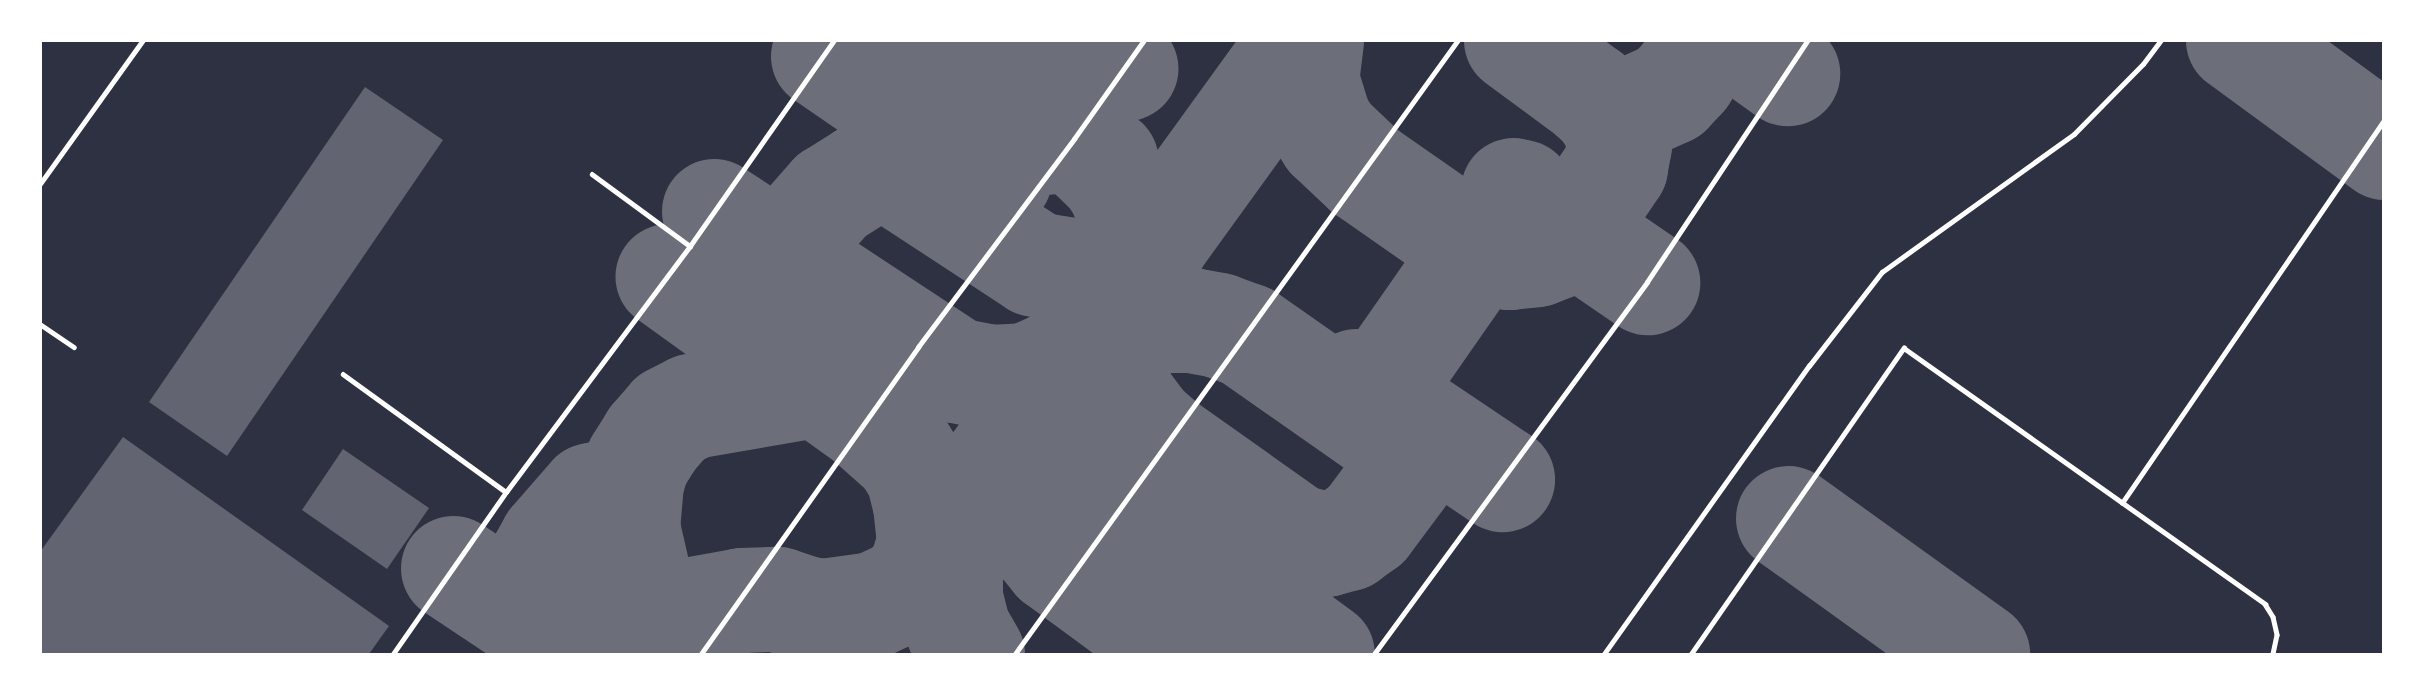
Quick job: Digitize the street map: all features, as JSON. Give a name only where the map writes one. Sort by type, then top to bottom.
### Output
[{"type":"lane","points":[[40,184],[143,40]]},
{"type":"lane","points":[[393,654],[506,492],[690,246],[834,40]]},
{"type":"lane","points":[[701,654],[918,347],[1074,139],[1144,40]]},
{"type":"lane","points":[[1015,654],[1458,40]]},
{"type":"lane","points":[[1374,654],[1647,282],[1808,40]]},
{"type":"lane","points":[[1604,654],[1809,366],[1882,272],[2074,134],[2143,64],[2161,40]]},
{"type":"lane","points":[[2122,503],[2384,121]]},
{"type":"lane","points":[[592,174],[690,246]]},
{"type":"lane","points":[[40,324],[74,347]]},
{"type":"lane","points":[[1691,654],[1904,348],[2265,604],[2272,617],[2277,635],[2273,654]]},
{"type":"lane","points":[[344,374],[506,492]]},
{"type":"building","points":[[365,87],[443,140],[227,456],[149,402]]},
{"type":"building","points":[[123,437],[389,626],[369,654],[40,654],[40,552]]},
{"type":"building","points":[[343,449],[429,508],[387,569],[302,510]]},
{"type":"taxiway","points":[[945,40],[1106,161]]},
{"type":"taxiway","points":[[909,588],[957,525],[979,485],[1301,40]]},
{"type":"taxiway","points":[[1311,40],[1306,79],[1319,121],[1329,137],[1365,171],[1477,249],[1509,257],[1536,254],[1559,245],[1572,231],[1615,167],[1619,145],[1615,126],[1603,107]]},
{"type":"taxiway","points":[[1516,40],[1603,107],[1627,111],[1669,92],[1684,76],[1706,40]]},
{"type":"taxiway","points":[[1741,40],[1787,73]]},
{"type":"taxiway","points":[[2238,40],[2384,147]]},
{"type":"taxiway","points":[[952,45],[1125,68]]},
{"type":"taxiway","points":[[823,56],[999,177]]},
{"type":"taxiway","points":[[799,332],[794,306],[793,265],[802,228],[831,195],[864,174],[961,151],[1074,139],[1111,175],[1122,193],[1128,215],[1130,247],[1127,281]]},
{"type":"taxiway","points":[[890,169],[1035,264],[1085,272],[1114,265],[1154,245]]},
{"type":"taxiway","points":[[1513,190],[1647,282]]},
{"type":"taxiway","points":[[1376,394],[1477,249],[1521,192]]},
{"type":"taxiway","points":[[714,211],[955,370],[990,377],[1027,375],[1054,363],[1111,330],[1163,320],[1191,320],[1218,325],[1246,335],[1396,440],[1405,457],[1401,477],[1366,524],[1347,538],[1325,544],[1296,537],[1166,445],[1145,427],[1124,399],[1114,373],[1110,352],[1111,330],[1112,315],[1114,298]]},
{"type":"taxiway","points":[[628,495],[609,491],[591,495],[551,541],[541,559],[536,582],[542,628],[654,616],[742,600],[777,599],[822,611],[874,604],[904,590],[920,572],[929,542],[925,504],[918,475],[904,453],[867,420],[667,276]]},
{"type":"taxiway","points":[[1078,359],[1074,381],[1075,416],[1082,446],[1097,479],[1122,507]]},
{"type":"taxiway","points":[[636,566],[627,528],[631,482],[637,462],[652,438],[670,417],[692,406],[860,377]]},
{"type":"taxiway","points":[[1356,381],[1502,479]]},
{"type":"taxiway","points":[[1022,440],[1018,457],[1018,484],[1025,512],[1042,544],[1055,560],[1183,654]]},
{"type":"taxiway","points":[[972,654],[958,630],[950,597],[950,555],[957,525],[990,504],[1021,495],[1060,493],[1100,500],[1122,507],[1322,654]]},
{"type":"taxiway","points":[[1788,518],[1977,654]]},
{"type":"taxiway","points":[[453,568],[582,654]]}]
